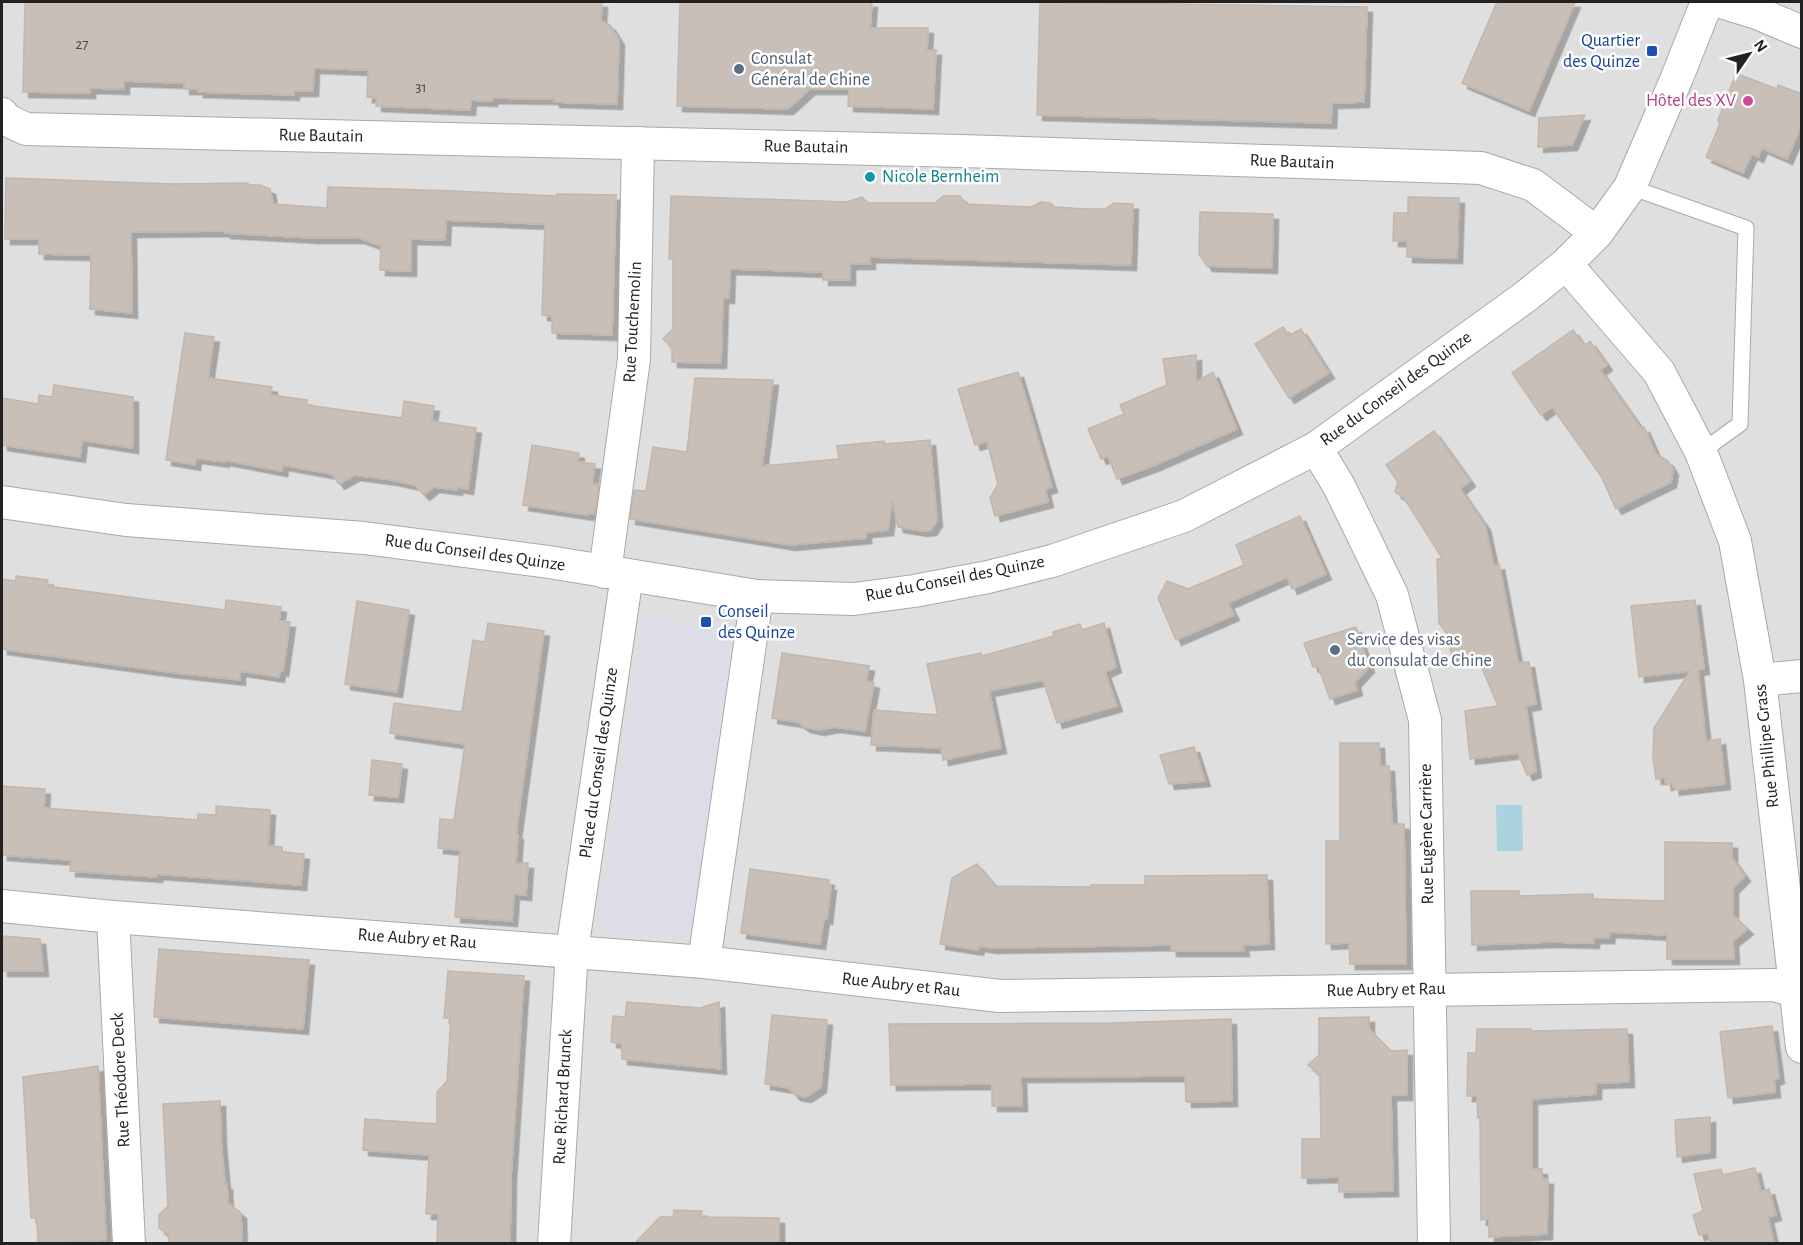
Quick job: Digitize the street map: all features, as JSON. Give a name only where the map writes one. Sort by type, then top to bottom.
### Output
[{"type":"street","name":"Rue du Conseil des Quinze","points":[[2,502],[126,520],[364,538],[549,562],[757,596],[854,598],[914,591],[988,577],[1052,561],[1184,516],[1316,447],[1525,297],[1566,264],[1597,233],[1630,187],[1707,2]]},
{"type":"street","points":[[1721,2],[1757,13],[1802,32]]},
{"type":"street","name":"Rue Bautain","points":[[2,114],[7,120],[26,129],[961,151],[1481,168],[1533,185],[1597,233]]},
{"type":"street","name":"Rue Touchemolin","points":[[616,573],[634,359],[638,143]]},
{"type":"street","name":"Rue Phillipe Grass","points":[[1566,264],[1659,372],[1701,452],[1735,541],[1760,680],[1798,993],[1802,1047]]},
{"type":"street","name":"Rue Eugène Carrière","points":[[1316,447],[1339,486],[1392,595],[1425,720],[1434,1244]]},
{"type":"street","name":"Place du Conseil des Quinze","points":[[572,951],[616,573]]},
{"type":"street","points":[[704,962],[757,596]]},
{"type":"street","points":[[1760,680],[1802,676]]},
{"type":"street","name":"Rue Aubry et Rau","points":[[2,906],[113,917],[704,962],[1000,996],[1775,985],[1798,993]]},
{"type":"street","name":"Rue Théodore Deck","points":[[113,917],[129,1244]]},
{"type":"street","name":"Rue Richard Brunck","points":[[554,1244],[572,951]]},
{"type":"lane","points":[[1630,187],[1746,228],[1740,424],[1701,452]]},
{"type":"shaded area","points":[[2,2],[1801,2],[1801,1243],[2,1243]]},
{"type":"shaded area","points":[[643,616],[734,630],[691,928],[680,939],[608,933],[599,920]]},
{"type":"water","points":[[1496,805],[1522,805],[1523,851],[1497,851]]},
{"type":"building","points":[[25,2],[602,2],[601,21],[610,25],[619,40],[617,104],[554,102],[554,99],[492,98],[492,101],[471,100],[470,110],[376,106],[377,98],[367,97],[368,70],[314,68],[313,91],[294,91],[294,95],[198,92],[198,89],[184,89],[184,83],[124,81],[124,89],[90,88],[90,93],[23,92]]},
{"type":"building","points":[[680,2],[872,2],[870,28],[928,28],[927,50],[936,50],[933,109],[848,106],[849,89],[810,89],[788,109],[677,106]]},
{"type":"building","points":[[1040,2],[1367,7],[1364,102],[1332,103],[1331,123],[1037,115]]},
{"type":"building","points":[[1497,2],[1575,2],[1529,111],[1462,83]]},
{"type":"building","points":[[1738,74],[1777,89],[1778,85],[1802,94],[1802,124],[1787,159],[1762,148],[1758,157],[1752,154],[1743,173],[1706,157],[1720,123],[1718,120],[1735,76],[1737,77]]},
{"type":"building","points":[[1585,115],[1572,145],[1538,147],[1539,118]]},
{"type":"building","points":[[6,178],[172,184],[248,183],[248,185],[260,185],[270,189],[273,204],[327,208],[328,187],[557,196],[557,194],[616,195],[612,335],[552,333],[552,316],[542,315],[545,224],[446,220],[445,240],[411,239],[411,271],[380,270],[381,246],[359,238],[313,238],[225,233],[225,231],[131,232],[132,313],[90,309],[91,255],[39,254],[39,239],[5,239]]},
{"type":"building","points":[[671,196],[847,202],[862,197],[868,203],[935,203],[943,196],[960,196],[966,204],[1031,207],[1041,202],[1050,203],[1055,207],[1086,209],[1105,209],[1114,203],[1133,204],[1131,265],[870,257],[870,264],[850,264],[850,280],[823,280],[823,272],[730,269],[729,298],[723,298],[721,363],[672,362],[672,348],[663,339],[673,329],[673,259],[669,259]]},
{"type":"building","points":[[1408,197],[1459,198],[1457,258],[1407,257],[1407,241],[1393,241],[1394,213],[1408,213]]},
{"type":"building","points":[[1200,212],[1273,214],[1272,268],[1207,266],[1199,254]]},
{"type":"building","points":[[1283,327],[1289,336],[1301,329],[1329,373],[1289,398],[1255,344]]},
{"type":"building","points":[[1573,330],[1584,346],[1590,341],[1607,365],[1600,370],[1641,428],[1644,427],[1656,454],[1668,461],[1673,470],[1671,482],[1616,509],[1601,476],[1552,407],[1541,415],[1512,373]]},
{"type":"building","points":[[185,333],[214,337],[208,378],[272,387],[271,395],[307,400],[306,405],[402,418],[404,401],[434,406],[431,421],[476,428],[468,489],[434,487],[424,495],[415,485],[392,480],[355,475],[339,484],[332,474],[283,465],[282,471],[224,460],[224,462],[196,458],[195,465],[166,460]]},
{"type":"building","points":[[1196,355],[1196,382],[1213,372],[1237,429],[1117,479],[1108,456],[1101,459],[1088,429],[1124,414],[1120,405],[1167,385],[1163,359]]},
{"type":"building","points":[[1018,372],[1052,487],[1045,489],[1048,502],[995,516],[990,498],[998,484],[987,441],[975,445],[958,389]]},
{"type":"building","points":[[695,378],[773,380],[762,466],[839,459],[837,446],[884,441],[885,444],[930,440],[937,521],[931,530],[922,531],[898,527],[892,499],[888,530],[866,532],[866,538],[790,545],[630,519],[634,490],[646,491],[653,447],[687,452]]},
{"type":"building","points":[[54,385],[133,397],[133,448],[82,440],[80,457],[2,445],[2,398],[38,404],[39,395],[52,397]]},
{"type":"building","points":[[1434,431],[1470,481],[1460,489],[1485,525],[1494,566],[1499,564],[1518,663],[1529,662],[1536,704],[1526,706],[1536,772],[1527,775],[1518,753],[1470,759],[1465,711],[1498,706],[1476,654],[1452,658],[1448,635],[1439,623],[1437,559],[1442,558],[1404,498],[1395,492],[1398,482],[1386,465]]},
{"type":"building","points":[[532,445],[579,453],[578,462],[595,464],[592,484],[599,485],[595,514],[588,513],[588,515],[523,505]]},
{"type":"building","points":[[1300,516],[1326,574],[1292,589],[1287,577],[1228,603],[1234,615],[1176,640],[1158,598],[1167,581],[1188,589],[1244,565],[1236,545]]},
{"type":"building","points":[[16,576],[48,580],[47,586],[225,610],[226,600],[281,607],[279,621],[290,622],[283,671],[280,670],[279,677],[240,671],[240,680],[2,649],[2,579],[16,581]]},
{"type":"building","points":[[1695,600],[1704,669],[1698,670],[1706,741],[1720,739],[1725,784],[1674,790],[1673,783],[1666,785],[1665,778],[1656,779],[1653,759],[1654,728],[1690,671],[1639,677],[1631,606]]},
{"type":"building","points":[[357,601],[409,610],[397,692],[345,684]]},
{"type":"building","points":[[488,623],[544,631],[516,834],[518,834],[516,863],[528,863],[526,895],[514,894],[512,921],[455,917],[460,850],[438,848],[440,819],[454,820],[465,744],[390,733],[394,703],[462,712],[473,640],[485,642]]},
{"type":"building","points":[[1104,623],[1116,667],[1105,672],[1117,706],[1057,723],[1043,680],[989,691],[1001,748],[943,760],[941,748],[871,745],[874,710],[938,715],[927,664],[981,653],[982,656],[1054,636],[1053,632],[1080,624],[1082,630]]},
{"type":"building","name":"Service des visas du consulat de Chine","points":[[1356,627],[1369,667],[1355,682],[1357,690],[1330,699],[1318,666],[1313,667],[1304,643]]},
{"type":"building","points":[[782,653],[869,666],[866,681],[874,683],[865,731],[834,727],[819,730],[805,727],[798,722],[772,718]]},
{"type":"building","points":[[1340,743],[1379,743],[1380,766],[1389,766],[1392,824],[1404,824],[1406,964],[1350,964],[1349,943],[1326,944],[1326,841],[1340,841]]},
{"type":"building","points":[[1194,747],[1205,781],[1169,784],[1160,755]]},
{"type":"building","points":[[372,760],[402,764],[398,797],[369,795]]},
{"type":"building","points":[[2,786],[45,789],[44,808],[198,820],[198,814],[216,815],[216,806],[270,810],[268,846],[282,847],[282,852],[304,854],[301,885],[157,874],[157,877],[70,871],[71,860],[2,855]]},
{"type":"building","points":[[1665,842],[1732,843],[1732,858],[1745,876],[1733,888],[1733,915],[1748,929],[1733,941],[1734,959],[1667,959],[1667,935],[1610,932],[1609,938],[1594,938],[1594,943],[1472,945],[1471,891],[1519,891],[1519,896],[1593,894],[1593,899],[1665,901]]},
{"type":"building","points":[[977,864],[995,886],[1145,885],[1145,876],[1267,875],[1269,944],[1243,945],[1244,951],[1171,951],[1171,945],[991,948],[979,946],[978,950],[940,944],[952,878]]},
{"type":"building","points":[[750,869],[829,880],[828,885],[831,885],[827,919],[824,918],[820,944],[741,933]]},
{"type":"building","points":[[2,936],[40,939],[43,971],[2,971]]},
{"type":"building","points":[[159,949],[309,960],[303,1029],[154,1017]]},
{"type":"building","points":[[448,971],[524,976],[511,1176],[510,1244],[437,1244],[438,1214],[426,1214],[429,1155],[363,1150],[365,1119],[437,1124],[437,1092],[447,1081],[451,1018],[444,1018]]},
{"type":"building","points":[[627,1002],[700,1008],[719,1002],[721,1069],[622,1059],[622,1044],[611,1042],[613,1016],[625,1017]]},
{"type":"building","points":[[772,1015],[827,1020],[821,1087],[806,1097],[795,1095],[789,1088],[765,1084]]},
{"type":"building","points":[[1369,1017],[1369,1029],[1391,1051],[1407,1050],[1407,1095],[1391,1095],[1393,1191],[1339,1192],[1339,1177],[1302,1178],[1302,1139],[1321,1139],[1320,1075],[1308,1065],[1319,1055],[1319,1018]]},
{"type":"building","points":[[1231,1019],[1232,1101],[1186,1102],[1185,1076],[1021,1077],[1022,1106],[992,1106],[992,1084],[891,1085],[889,1024],[1112,1023]]},
{"type":"building","points":[[1772,1026],[1779,1078],[1774,1080],[1775,1092],[1728,1098],[1720,1032]]},
{"type":"building","points":[[1477,1029],[1531,1029],[1531,1031],[1627,1029],[1629,1082],[1596,1083],[1596,1094],[1532,1099],[1532,1169],[1542,1169],[1542,1179],[1548,1179],[1547,1234],[1489,1237],[1489,1219],[1481,1220],[1480,1118],[1478,1118],[1477,1096],[1467,1096],[1468,1053],[1476,1053]]},
{"type":"building","points":[[98,1066],[106,1240],[38,1243],[37,1218],[31,1218],[23,1077]]},
{"type":"building","points":[[220,1101],[225,1184],[227,1184],[228,1203],[241,1213],[242,1244],[169,1244],[169,1235],[159,1228],[159,1215],[168,1206],[163,1104]]},
{"type":"building","points":[[1710,1117],[1710,1152],[1677,1157],[1675,1120]]},
{"type":"building","points":[[1755,1168],[1761,1192],[1769,1189],[1776,1215],[1768,1217],[1774,1244],[1711,1244],[1708,1233],[1699,1235],[1693,1215],[1703,1211],[1694,1174],[1721,1169],[1723,1175]]},
{"type":"building","points":[[674,1210],[702,1211],[701,1217],[779,1218],[779,1244],[634,1244],[660,1217],[673,1217]]},
{"type":"place","name":"Quartier des Quinze","points":[[1652,51]]},
{"type":"place","name":"Consulat Général de Chine","points":[[739,69]]},
{"type":"place","name":"Hôtel des XV","points":[[1748,101]]},
{"type":"place","name":"Nicole Bernheim","points":[[870,177]]},
{"type":"place","name":"Conseil des Quinze","points":[[706,622]]},
{"type":"place","name":"Service des visas du consulat de Chine","points":[[1335,650]]}]
